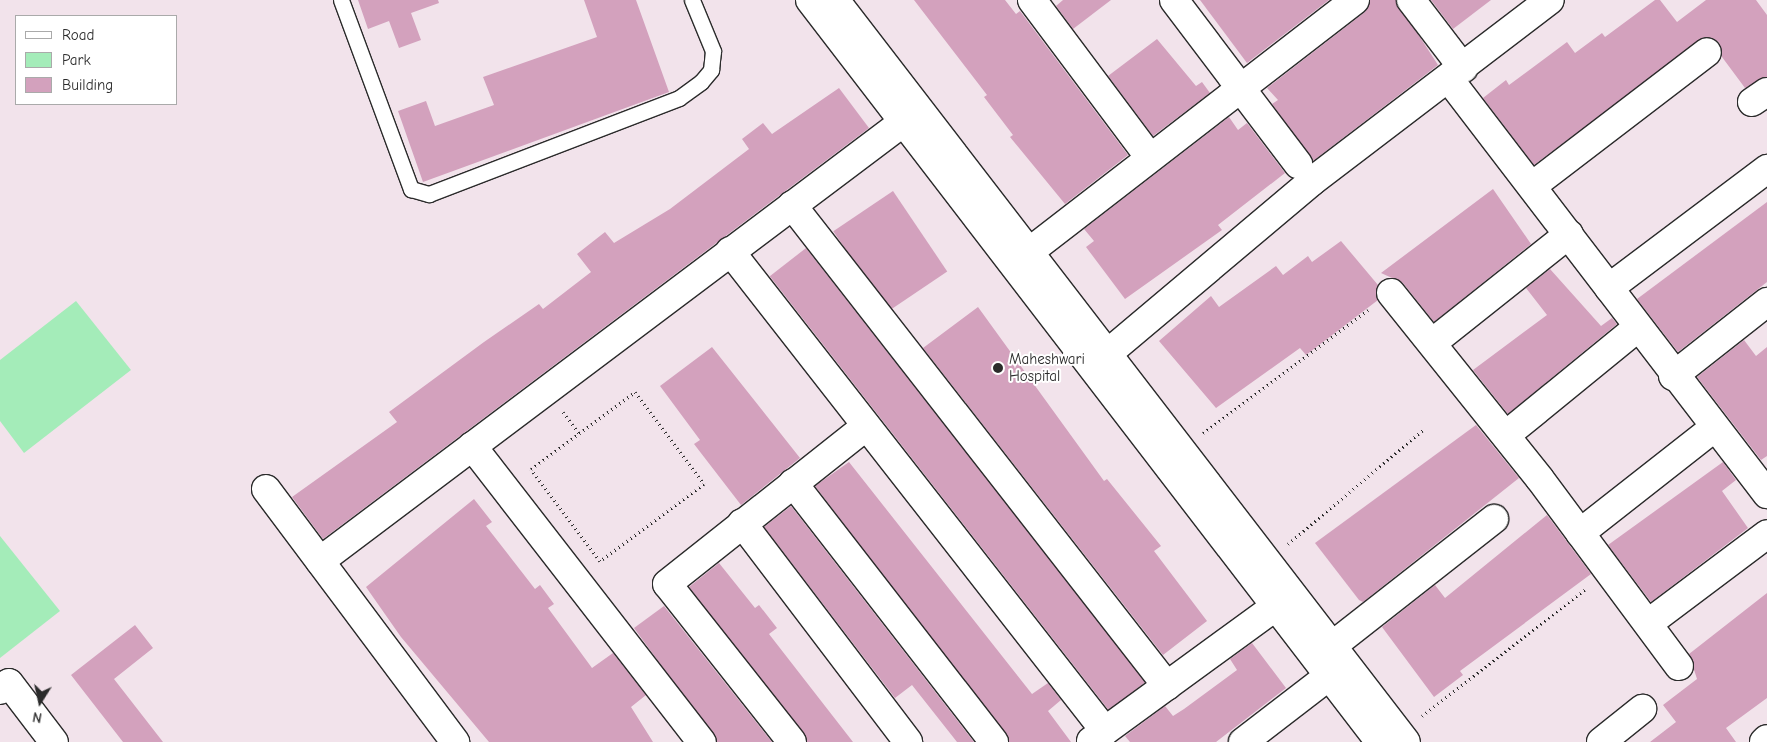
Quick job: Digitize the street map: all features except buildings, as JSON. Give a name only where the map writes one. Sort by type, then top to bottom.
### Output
[{"type":"street","points":[[810,0],[1029,252],[1332,646],[1395,739]]},
{"type":"street","points":[[836,0],[911,115],[1276,606],[1329,676],[1395,739]]},
{"type":"street","points":[[1032,0],[1150,158]]},
{"type":"street","points":[[1174,0],[1304,173]]},
{"type":"street","points":[[1029,252],[1150,158],[1242,90],[1355,0]]},
{"type":"street","points":[[1411,0],[1456,73],[1532,186],[1673,376],[1767,494]]},
{"type":"street","points":[[1107,354],[1304,173],[1456,73],[1550,0]]},
{"type":"street","points":[[1532,186],[1707,52]]},
{"type":"street","points":[[320,561],[911,115]]},
{"type":"street","points":[[1609,288],[1767,169]]},
{"type":"street","points":[[792,205],[1167,686]]},
{"type":"street","points":[[1432,343],[1569,234]]},
{"type":"street","points":[[730,251],[866,426],[1098,736],[1276,606]]},
{"type":"street","points":[[1391,293],[1506,435],[1650,622],[1679,666]]},
{"type":"street","points":[[1673,376],[1767,302]]},
{"type":"street","points":[[1506,435],[1637,328]]},
{"type":"street","points":[[792,742],[667,584],[742,522],[866,426]]},
{"type":"street","points":[[1580,533],[1714,428]]},
{"type":"street","points":[[472,446],[702,742]]},
{"type":"street","points":[[793,483],[994,742]]},
{"type":"street","points":[[266,489],[455,742]]},
{"type":"street","points":[[1332,646],[1494,519]]},
{"type":"street","points":[[742,522],[908,742]]},
{"type":"street","points":[[1650,622],[1767,534]]},
{"type":"street","points":[[1243,742],[1329,676]]},
{"type":"street","points":[[0,690],[9,683],[54,742]]},
{"type":"street","points":[[1601,742],[1642,709]]},
{"type":"street","points":[[1764,742],[1767,739]]},
{"type":"lane","points":[[341,0],[411,189],[429,194],[680,98],[702,82],[711,70],[714,51],[692,0]]},
{"type":"path","points":[[1180,450],[1391,293]]},
{"type":"path","points":[[635,392],[704,484],[600,561],[531,469],[579,433],[635,392]]},
{"type":"path","points":[[1267,562],[1423,430]]},
{"type":"path","points":[[1395,739],[1610,571]]},
{"type":"green space","points":[[76,301],[131,370],[24,453],[0,421],[0,360]]},
{"type":"green space","points":[[0,536],[60,611],[0,658]]},
{"type":"place","name":"Maheshwari Hospital","points":[[998,368]]}]
